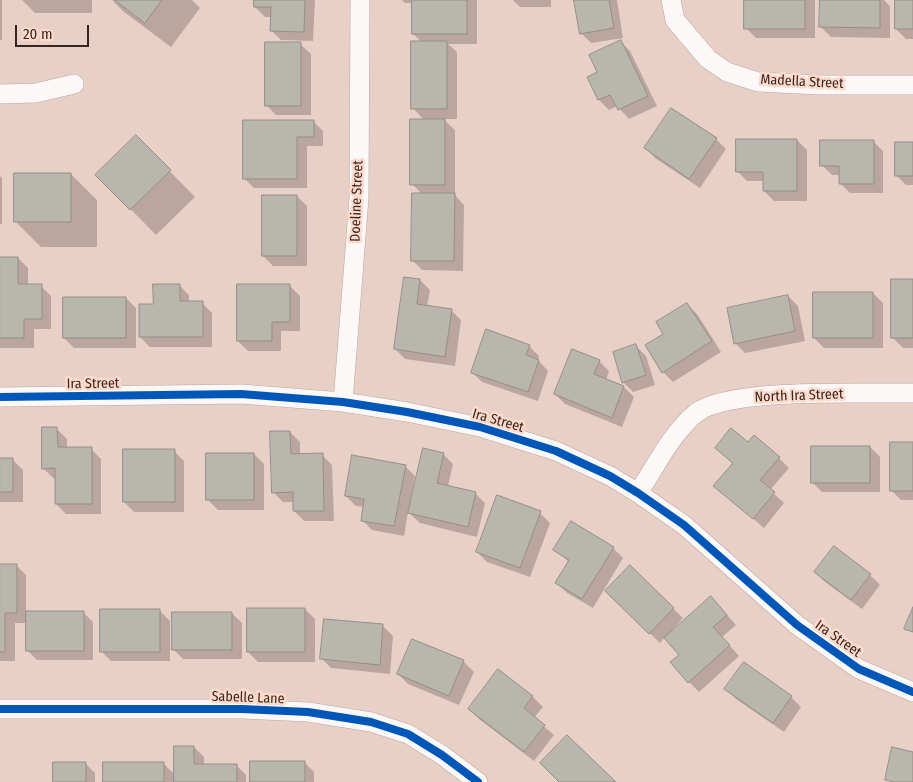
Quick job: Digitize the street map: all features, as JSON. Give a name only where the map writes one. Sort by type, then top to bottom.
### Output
[{"type":"street","name":"Doeline Street","points":[[343,402],[359,198],[360,0]]},
{"type":"street","name":"Madella Street","points":[[671,0],[675,20],[708,59],[727,72],[758,82],[819,85],[913,85]]},
{"type":"street","points":[[0,94],[36,93],[74,84]]},
{"type":"street","name":"North Ira Street","points":[[638,493],[680,428],[698,412],[720,402],[773,394],[913,393]]},
{"type":"street","name":"Ira Street","points":[[0,397],[241,394],[343,402],[407,412],[480,427],[556,451],[610,476],[684,525],[797,625],[859,669],[913,692]]},
{"type":"street","name":"Sabelle Lane","points":[[0,709],[242,709],[308,712],[371,722],[408,734],[442,755],[478,782]]},
{"type":"building","points":[[115,0],[162,0],[145,23]]},
{"type":"building","points":[[254,0],[305,0],[304,32],[270,31],[271,7],[254,7]]},
{"type":"building","points":[[412,0],[467,0],[467,34],[412,34]]},
{"type":"building","points":[[574,0],[609,0],[614,28],[580,34]]},
{"type":"building","points":[[744,0],[805,0],[805,29],[744,29]]},
{"type":"building","points":[[820,0],[880,0],[880,28],[819,27]]},
{"type":"building","points":[[895,0],[913,0],[913,29],[895,29]]},
{"type":"building","points":[[621,40],[648,96],[618,110],[610,95],[598,100],[587,77],[597,72],[589,55]]},
{"type":"building","points":[[411,41],[447,41],[447,109],[411,109]]},
{"type":"building","points":[[265,42],[301,42],[301,106],[265,106]]},
{"type":"building","points":[[671,108],[717,138],[689,179],[644,148]]},
{"type":"building","points":[[410,119],[445,119],[445,185],[410,185]]},
{"type":"building","points":[[243,120],[314,120],[314,137],[297,137],[297,179],[243,179]]},
{"type":"building","points":[[136,135],[171,170],[130,210],[95,175]]},
{"type":"building","points":[[736,139],[797,139],[797,191],[763,191],[763,172],[736,172]]},
{"type":"building","points":[[820,140],[874,140],[874,184],[839,184],[839,166],[820,166]]},
{"type":"building","points":[[895,142],[913,142],[913,176],[895,176]]},
{"type":"building","points":[[14,173],[71,173],[71,222],[14,222]]},
{"type":"building","points":[[412,193],[455,193],[454,261],[411,261]]},
{"type":"building","points":[[262,195],[297,195],[297,256],[262,256]]},
{"type":"building","points":[[0,257],[18,257],[18,284],[42,284],[42,319],[24,319],[24,338],[0,338]]},
{"type":"building","points":[[404,277],[420,279],[417,304],[452,309],[445,357],[394,349]]},
{"type":"building","points":[[891,279],[913,279],[913,338],[891,338]]},
{"type":"building","points":[[153,284],[180,284],[180,301],[203,301],[203,337],[139,337],[139,304],[153,304]]},
{"type":"building","points":[[237,284],[290,284],[290,322],[272,322],[272,341],[237,341]]},
{"type":"building","points":[[813,292],[873,292],[873,338],[813,338]]},
{"type":"building","points":[[788,295],[795,331],[734,344],[727,308]]},
{"type":"building","points":[[63,297],[126,297],[126,338],[63,338]]},
{"type":"building","points":[[687,303],[712,341],[662,373],[645,345],[663,334],[656,322]]},
{"type":"building","points":[[486,329],[530,345],[526,355],[539,360],[528,392],[471,373]]},
{"type":"building","points":[[636,344],[646,375],[622,383],[613,352]]},
{"type":"building","points":[[572,349],[600,360],[594,374],[624,386],[612,418],[554,394]]},
{"type":"building","points":[[42,427],[57,427],[58,447],[92,447],[92,504],[55,504],[55,468],[42,469]]},
{"type":"building","points":[[731,428],[748,442],[754,435],[780,457],[760,480],[775,492],[753,519],[713,486],[733,463],[715,448]]},
{"type":"building","points":[[270,431],[290,431],[291,454],[323,453],[324,511],[293,511],[293,492],[272,493]]},
{"type":"building","points":[[890,442],[913,442],[913,491],[890,491]]},
{"type":"building","points":[[811,446],[870,446],[870,483],[811,483]]},
{"type":"building","points":[[423,448],[444,453],[437,483],[476,492],[468,527],[408,513]]},
{"type":"building","points":[[123,449],[175,449],[175,502],[123,502]]},
{"type":"building","points":[[206,453],[254,453],[254,500],[206,500]]},
{"type":"building","points":[[352,455],[406,465],[394,526],[361,521],[364,499],[345,496]]},
{"type":"building","points":[[0,458],[13,458],[13,492],[0,492]]},
{"type":"building","points":[[497,495],[541,511],[520,568],[476,552]]},
{"type":"building","points":[[571,521],[614,547],[582,599],[555,583],[569,560],[553,550]]},
{"type":"building","points":[[834,546],[871,574],[851,600],[814,572]]},
{"type":"building","points":[[0,564],[17,564],[17,613],[5,613],[5,652],[0,652]]},
{"type":"building","points":[[630,565],[674,608],[649,634],[605,591]]},
{"type":"building","points":[[711,596],[727,615],[713,627],[730,645],[688,683],[670,662],[679,655],[664,638]]},
{"type":"building","points":[[913,607],[913,632],[904,629]]},
{"type":"building","points":[[247,608],[305,608],[305,652],[247,652]]},
{"type":"building","points":[[100,609],[160,609],[160,652],[100,652]]},
{"type":"building","points":[[26,611],[84,611],[84,651],[26,651]]},
{"type":"building","points":[[172,612],[232,612],[232,650],[172,650]]},
{"type":"building","points":[[324,619],[383,624],[380,665],[320,659]]},
{"type":"building","points":[[412,639],[464,660],[449,696],[397,674]]},
{"type":"building","points":[[744,662],[792,696],[773,723],[724,689]]},
{"type":"building","points":[[498,669],[533,696],[524,708],[545,725],[524,752],[468,709]]},
{"type":"building","points":[[567,735],[616,782],[559,782],[540,763]]},
{"type":"building","points":[[174,746],[194,746],[194,764],[237,764],[237,782],[174,782]]},
{"type":"building","points":[[892,747],[913,752],[913,782],[885,780]]},
{"type":"building","points":[[250,761],[305,761],[305,782],[250,782]]},
{"type":"building","points":[[53,762],[86,762],[86,782],[53,782]]},
{"type":"building","points":[[103,762],[164,762],[164,782],[103,782]]},
{"type":"cycle path","points":[[0,397],[241,394],[343,402],[407,412],[480,427],[556,451],[610,476],[684,525],[797,625],[859,669],[913,692]]},
{"type":"cycle path","points":[[0,709],[242,709],[308,712],[371,722],[408,734],[442,755],[478,782]]}]
